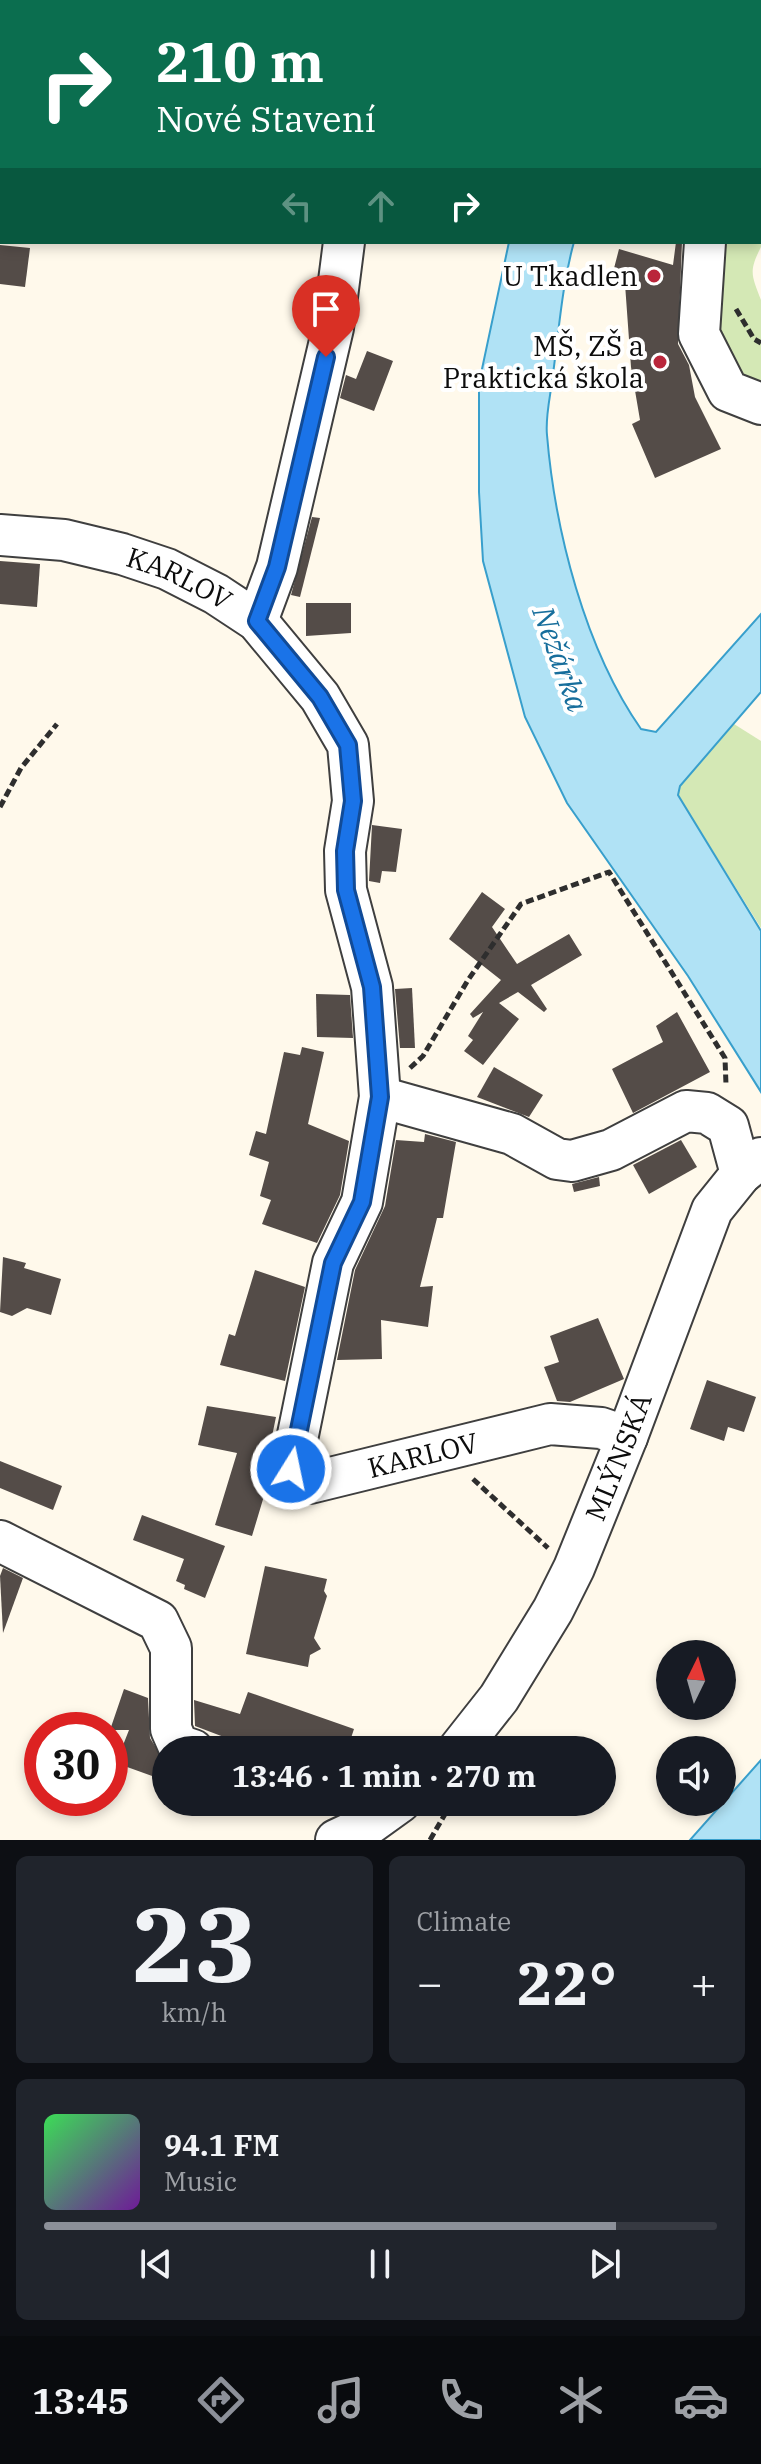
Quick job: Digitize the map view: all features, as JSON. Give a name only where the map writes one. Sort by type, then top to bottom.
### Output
[{"type":"street","points":[[257,621],[277,567],[333,328],[344,244]]},
{"type":"street","points":[[705,244],[699,334],[728,391],[761,404]]},
{"type":"street","name":"KARLOV","points":[[0,535],[64,540],[152,564],[216,594],[257,621],[320,697],[348,745],[353,801],[345,851],[346,890],[372,987],[380,1097],[362,1202],[333,1263],[291,1469],[296,1481],[310,1483],[550,1424],[601,1428],[627,1437]]},
{"type":"street","points":[[380,1097],[512,1134],[557,1159],[572,1161],[611,1150],[686,1111],[707,1113],[728,1126],[751,1166]]},
{"type":"street","name":"MLÝNSKÁ","points":[[468,1736],[533,1645],[574,1568],[712,1210],[751,1166]]},
{"type":"street","points":[[0,1541],[158,1621],[171,1648],[171,1729],[174,1736]]},
{"type":"path","points":[[733,306],[754,339],[761,343]]},
{"type":"path","points":[[0,807],[21,768],[57,724]]},
{"type":"path","points":[[380,1097],[423,1056],[468,980],[521,904],[609,872],[725,1058],[728,1126]]},
{"type":"path","points":[[438,1451],[574,1568]]},
{"type":"path","points":[[430,1840],[444,1816]]},
{"type":"green space","points":[[715,244],[761,244],[753,274],[761,300],[761,395],[747,390],[710,328]]},
{"type":"green space","points":[[734,724],[761,741],[761,928],[678,795],[680,786]]},
{"type":"water","name":"Nežárka","points":[[509,244],[574,244],[547,413],[551,472],[565,549],[589,626],[621,697],[641,729],[656,732],[761,614],[761,692],[680,786],[678,795],[761,931],[761,1092],[688,976],[567,803],[525,717],[483,561],[479,492],[479,383]]},
{"type":"water","points":[[761,1760],[761,1840],[690,1840],[711,1816],[736,1816],[736,1788]]},
{"type":"building","points":[[676,244],[682,244],[678,344],[689,365],[695,397],[721,449],[655,478],[632,424],[640,420],[631,367],[625,284],[611,280],[619,249],[673,265]]},
{"type":"building","points":[[0,245],[30,248],[25,287],[0,284]]},
{"type":"building","points":[[367,351],[393,361],[374,411],[340,398],[346,375],[356,379]]},
{"type":"building","points":[[312,517],[320,518],[300,597],[291,595]]},
{"type":"building","points":[[0,561],[40,564],[37,607],[0,604]]},
{"type":"building","points":[[306,603],[351,603],[351,633],[306,636]]},
{"type":"building","points":[[372,825],[402,829],[396,872],[382,871],[380,883],[369,881]]},
{"type":"building","points":[[482,892],[505,909],[492,927],[517,964],[569,934],[582,955],[531,985],[547,1009],[544,1012],[518,992],[499,1003],[519,1019],[483,1065],[464,1051],[473,1040],[468,1036],[483,1012],[473,1018],[470,1014],[501,980],[449,939]]},
{"type":"building","points":[[412,988],[415,1048],[400,1048],[395,989]]},
{"type":"building","points":[[316,994],[350,995],[353,1038],[317,1037]]},
{"type":"building","points":[[677,1012],[710,1072],[633,1113],[612,1069],[663,1042],[656,1026]]},
{"type":"building","points":[[302,1047],[324,1052],[308,1124],[349,1141],[340,1195],[317,1243],[262,1224],[271,1200],[260,1196],[269,1162],[249,1155],[256,1131],[266,1134],[284,1052],[300,1055]]},
{"type":"building","points":[[494,1067],[543,1095],[529,1117],[477,1097]]},
{"type":"building","points":[[425,1134],[456,1142],[443,1218],[437,1218],[420,1287],[433,1286],[428,1327],[381,1320],[382,1359],[337,1360],[355,1270],[385,1206],[396,1140],[424,1142]]},
{"type":"building","points":[[681,1140],[697,1167],[649,1194],[633,1165]]},
{"type":"building","points":[[599,1177],[600,1186],[574,1192],[572,1184]]},
{"type":"building","points":[[3,1257],[26,1263],[24,1268],[61,1279],[51,1315],[27,1308],[12,1316],[0,1312]]},
{"type":"building","points":[[255,1270],[305,1287],[285,1381],[220,1365],[229,1334],[235,1336]]},
{"type":"building","points":[[598,1318],[624,1379],[570,1402],[557,1401],[544,1367],[559,1362],[550,1336]]},
{"type":"building","points":[[707,1380],[756,1397],[744,1432],[728,1427],[724,1441],[690,1429]]},
{"type":"building","points":[[207,1406],[276,1417],[266,1465],[270,1476],[252,1536],[215,1525],[237,1453],[198,1445]]},
{"type":"building","points":[[0,1461],[62,1486],[53,1510],[0,1488]]},
{"type":"building","points":[[142,1515],[225,1546],[205,1598],[184,1589],[185,1585],[176,1581],[184,1559],[133,1540]]},
{"type":"building","points":[[265,1566],[327,1579],[324,1591],[327,1596],[314,1638],[321,1649],[310,1655],[308,1667],[246,1654]]},
{"type":"building","points":[[3,1568],[23,1578],[3,1633],[0,1576]]},
{"type":"building","points":[[124,1689],[148,1698],[152,1776],[128,1767],[128,1712],[116,1712]]},
{"type":"building","points":[[248,1692],[354,1729],[352,1736],[221,1736],[195,1726],[194,1700],[240,1714]]},
{"type":"place","name":"U Tkadlen","points":[[654,276]]},
{"type":"place","name":"MŠ, ZŠ a Praktická škola","points":[[660,362]]},
{"type":"route","points":[[291,1469],[333,1263],[362,1202],[380,1097],[372,987],[346,890],[345,851],[353,801],[348,745],[320,697],[257,621],[269,596],[277,567],[326,357]]}]
